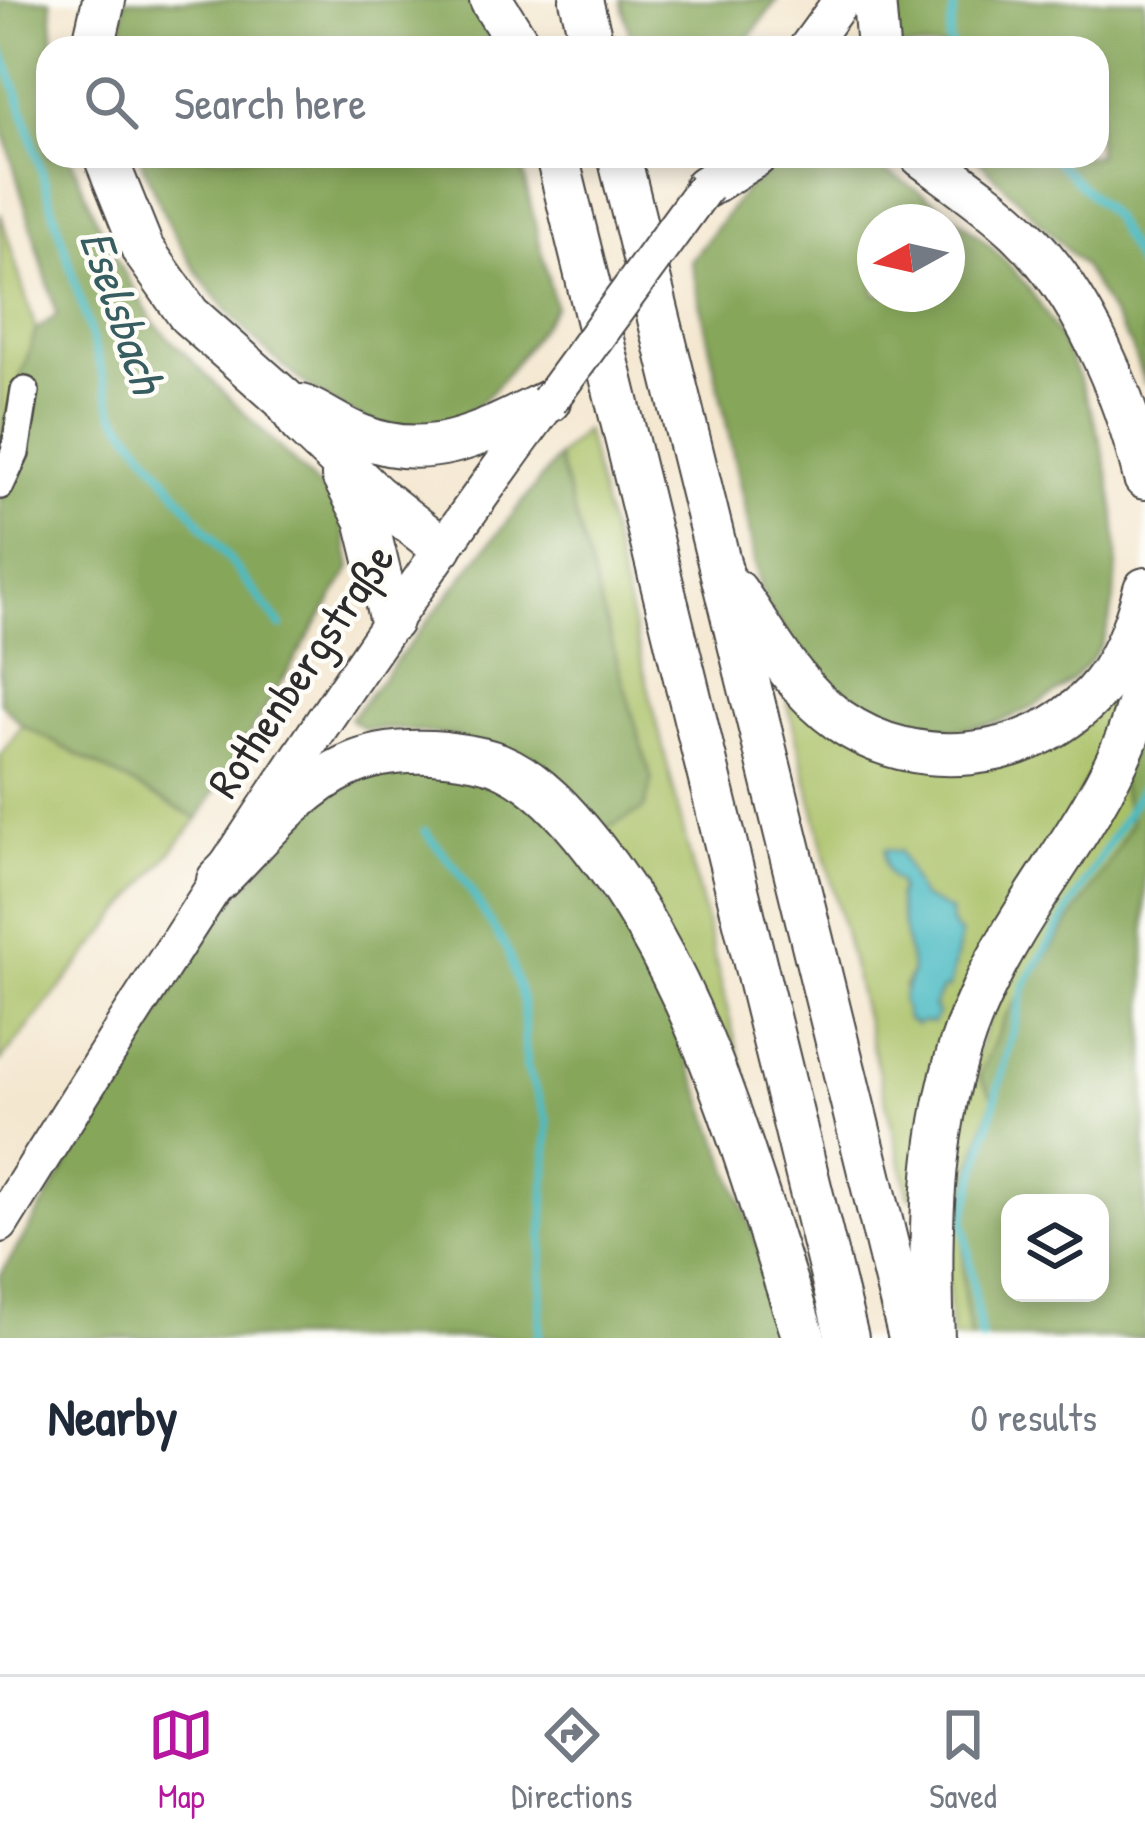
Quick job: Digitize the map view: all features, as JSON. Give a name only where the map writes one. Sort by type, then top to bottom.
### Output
[{"type":"highway","points":[[84,0],[88,36]]},
{"type":"highway","points":[[93,36],[104,0]]},
{"type":"highway","points":[[491,0],[513,36]]},
{"type":"highway","points":[[518,0],[527,36]]},
{"type":"highway","points":[[581,0],[590,36]]},
{"type":"highway","points":[[874,0],[877,36]]},
{"type":"highway","points":[[109,168],[143,250],[188,315],[284,399],[323,445],[387,506],[441,547]]},
{"type":"highway","points":[[559,168],[848,1338]]},
{"type":"highway","points":[[622,168],[910,1338]]},
{"type":"highway","points":[[943,168],[1020,233],[1062,287],[1121,398],[1145,478]]},
{"type":"highway","points":[[284,399],[364,438],[419,449],[467,441],[549,401]]},
{"type":"highway","points":[[323,445],[366,518],[391,621]]},
{"type":"highway","points":[[721,568],[801,686],[839,721],[882,743],[929,754],[981,754],[1056,724],[1093,695],[1116,663],[1136,625],[1145,589]]},
{"type":"highway","points":[[933,1338],[931,1204],[940,1127],[958,1056],[982,990],[1124,745],[1145,682]]},
{"type":"highway","points":[[218,880],[302,798],[353,763],[406,752],[461,755],[498,764],[530,782],[582,832],[664,952],[709,1054],[803,1338]]},
{"type":"main road","points":[[816,36],[842,0]]},
{"type":"main road","name":"Rothenbergstraße","points":[[0,1225],[218,880],[441,547],[717,172]]},
{"type":"lane","points":[[0,485],[15,453],[25,391]]},
{"type":"green space","points":[[0,0],[51,0],[53,36],[36,36],[36,168],[75,168],[105,240],[154,323],[340,508],[351,568],[198,819],[22,725],[0,702],[0,443],[36,330],[57,315],[0,119]]},
{"type":"green space","points":[[124,0],[476,0],[488,36],[122,36]]},
{"type":"green space","points":[[621,0],[777,0],[751,36],[630,36]]},
{"type":"green space","points":[[891,0],[1145,0],[1145,385],[1132,348],[1082,265],[987,168],[1109,168],[1109,36],[890,36]]},
{"type":"green space","points":[[145,168],[522,168],[555,307],[503,379],[470,411],[433,429],[400,429],[331,401],[264,349],[211,290],[163,212]]},
{"type":"green space","points":[[773,168],[878,168],[937,204],[857,204],[857,312],[965,312],[965,225],[1016,273],[1043,309],[1087,399],[1113,501],[1114,600],[1102,643],[1077,675],[1017,715],[956,729],[894,722],[865,711],[814,673],[763,595],[691,261],[744,191]]},
{"type":"green space","points":[[0,212],[36,330],[0,443]]},
{"type":"green space","points":[[585,430],[764,1158],[602,831],[652,781],[558,457]]},
{"type":"green space","points":[[558,457],[652,781],[644,809],[602,831],[458,737],[365,730],[350,719]]},
{"type":"green space","points":[[1145,618],[1145,656],[1137,687],[1027,893],[921,1197],[909,1196],[785,692],[825,719],[1005,754]],"holes":[[[900,853],[921,897],[949,911],[951,924],[961,935],[949,987],[942,989],[919,1022],[904,987],[912,971],[899,883]]]},
{"type":"green space","points":[[1145,719],[1145,1338],[970,1338],[963,1287],[965,1189],[993,1098],[979,1076],[1005,1017],[1131,823],[1119,778]]},
{"type":"green space","points":[[22,725],[198,819],[0,1062],[0,756]]},
{"type":"green space","points":[[378,770],[474,772],[553,820],[650,958],[793,1338],[0,1338],[0,1276],[210,929],[315,803]]},
{"type":"green space","points":[[1119,778],[1131,823],[993,1098],[965,1189],[963,1287],[970,1338],[951,1338],[946,1255],[963,1097],[986,1027],[1020,955]]},
{"type":"water","points":[[885,849],[900,852],[921,897],[950,911],[951,924],[961,935],[949,988],[942,989],[933,1007],[938,1014],[933,1023],[917,1025],[907,1019],[902,1000],[912,971],[898,882],[886,868]]},
{"type":"waterway","points":[[950,36],[955,0]]},
{"type":"waterway","name":"Eselsbach","points":[[0,46],[36,153]]},
{"type":"waterway","name":"Eselsbach","points":[[41,168],[114,412],[281,626]]},
{"type":"waterway","points":[[1063,168],[1111,215],[1145,277]]},
{"type":"waterway","points":[[981,1338],[964,1221],[1025,984],[1145,783]]},
{"type":"waterway","name":"Eselsbach","points":[[425,831],[459,872],[507,950],[523,1002],[526,1066],[548,1122],[539,1338]]}]
